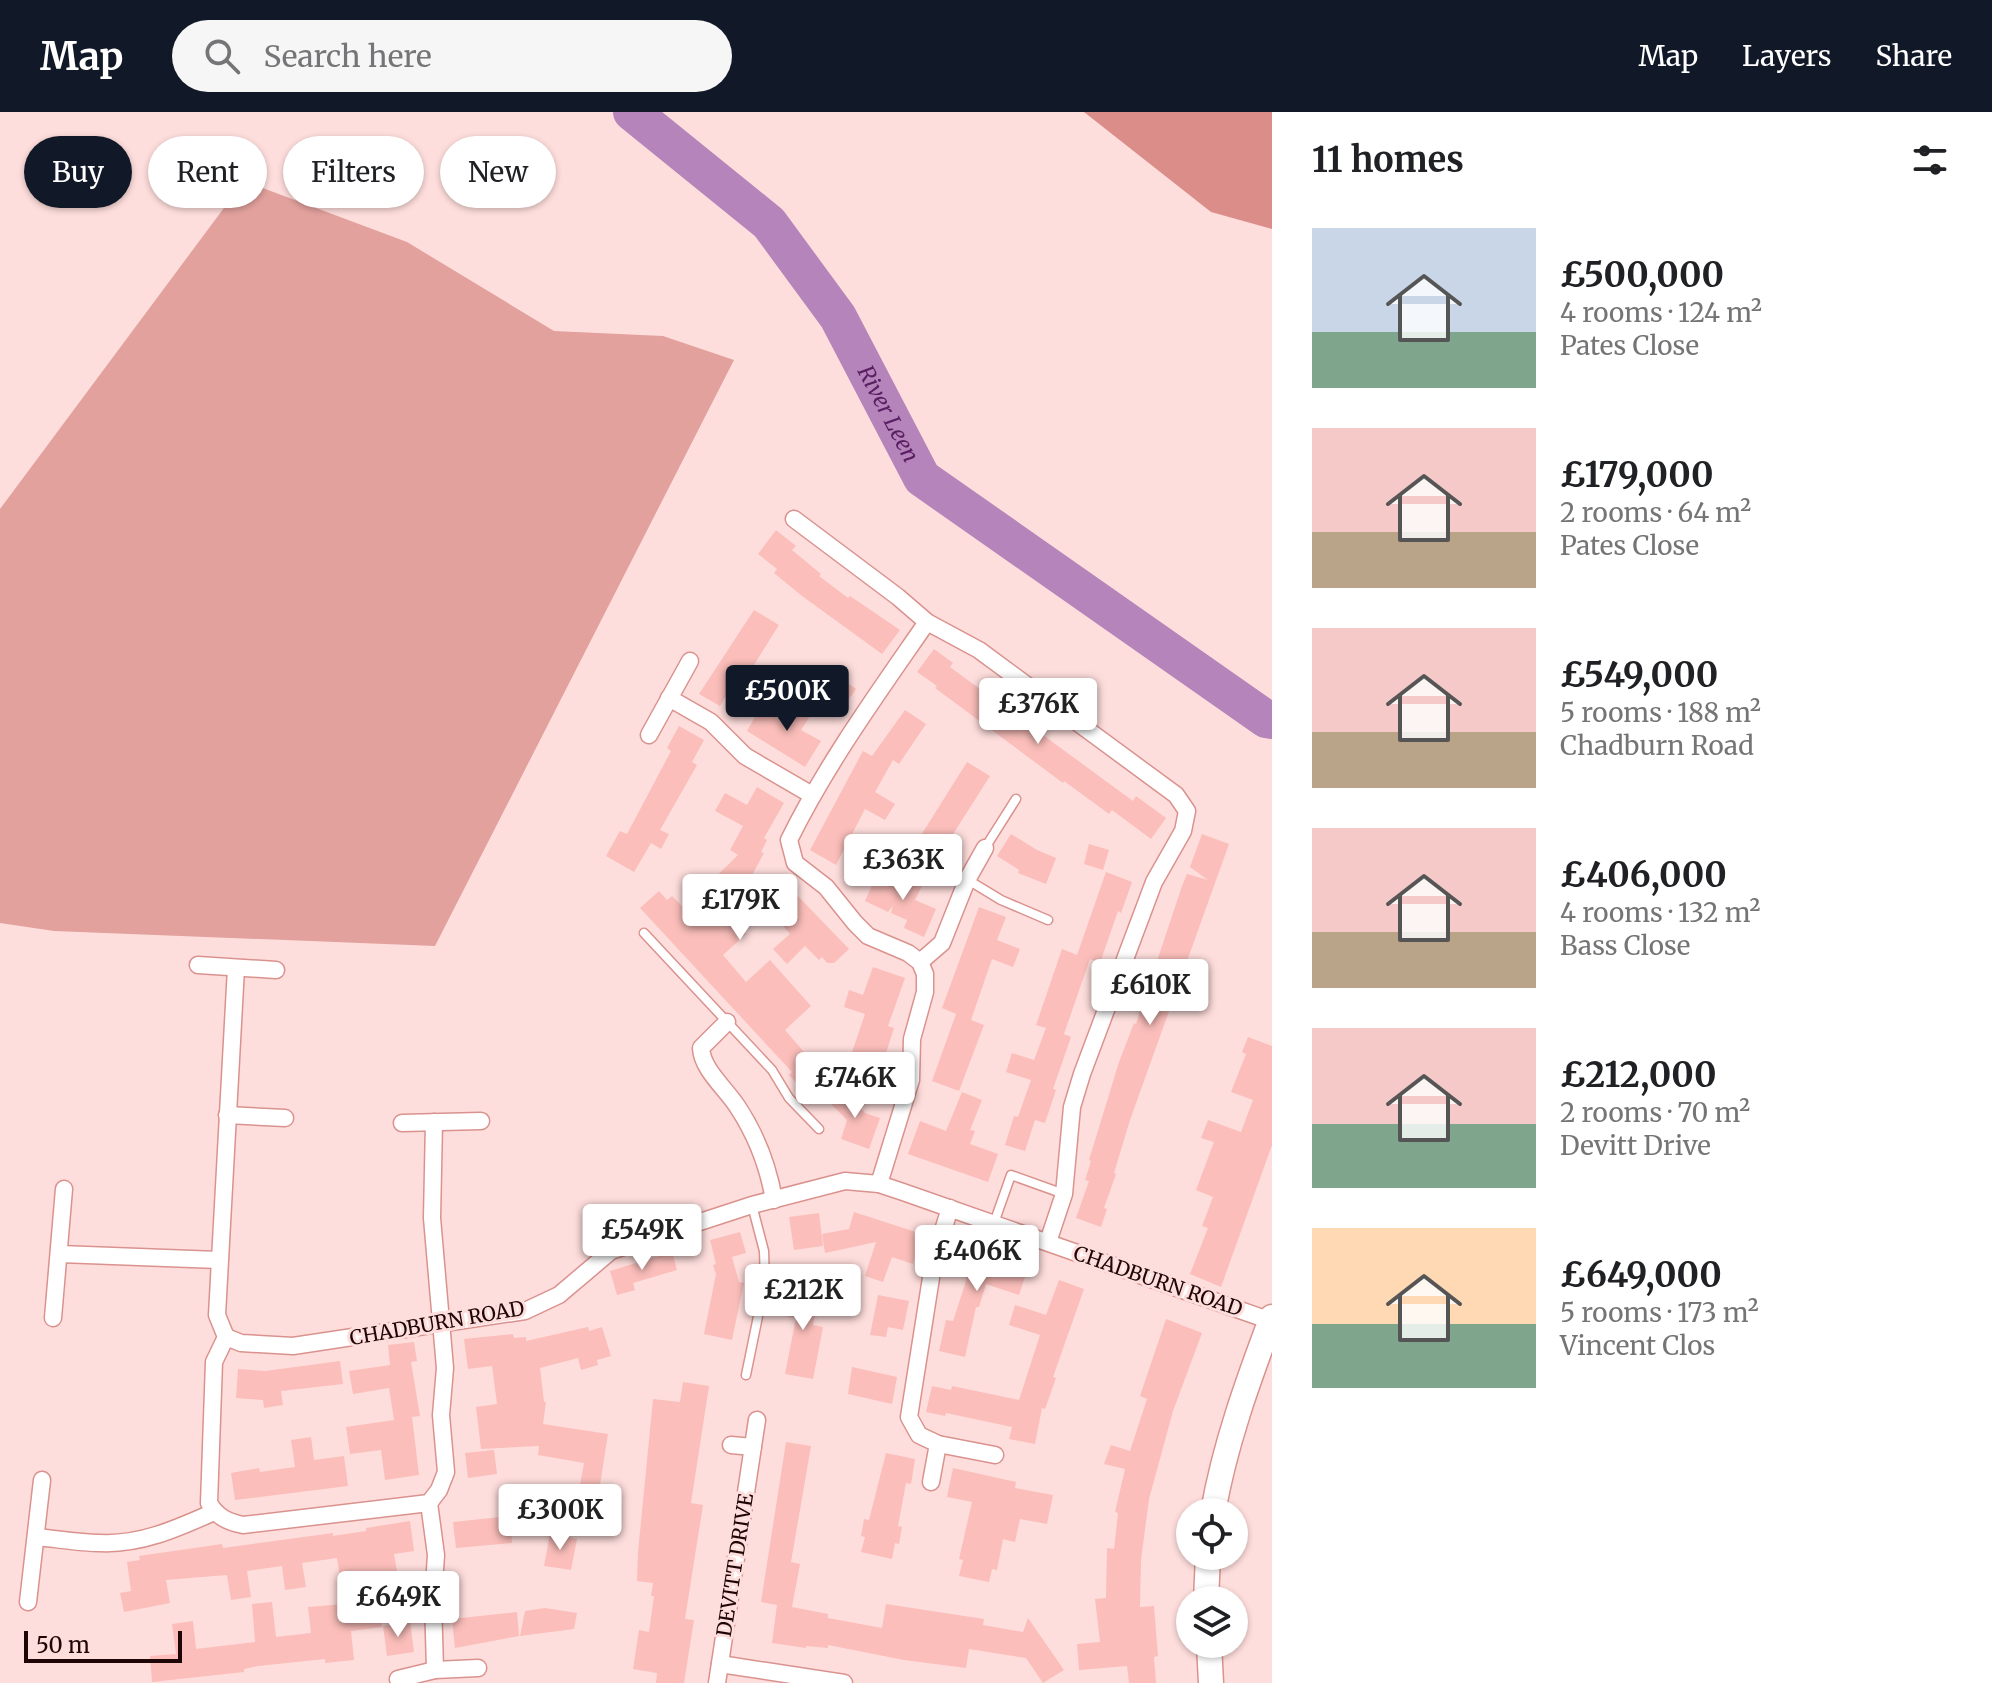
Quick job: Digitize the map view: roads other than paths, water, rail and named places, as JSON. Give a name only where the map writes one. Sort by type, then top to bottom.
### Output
[{"type":"street","points":[[794,519],[927,622],[979,650],[1176,795],[1187,811],[1183,831],[1154,882],[1082,1074],[1072,1107],[1064,1194],[1048,1242]]},
{"type":"street","points":[[879,1184],[911,1080],[912,1039],[925,992],[925,974],[920,962],[908,953],[868,936],[826,887],[795,863],[789,840],[812,795],[927,622]]},
{"type":"street","points":[[649,735],[690,661]]},
{"type":"street","points":[[669,698],[711,722],[745,756],[812,795]]},
{"type":"street","points":[[920,962],[942,943],[967,880],[985,848]]},
{"type":"street","points":[[198,965],[276,970]]},
{"type":"street","points":[[236,968],[218,1260],[217,1315],[226,1337],[214,1362],[209,1503],[214,1512],[228,1522],[243,1525],[429,1503]]},
{"type":"street","points":[[727,1022],[701,1048],[702,1058],[737,1106],[758,1143],[769,1169],[774,1200]]},
{"type":"street","points":[[227,1115],[285,1118]]},
{"type":"street","points":[[402,1123],[481,1121]]},
{"type":"street","points":[[434,1122],[432,1218],[445,1368],[441,1415],[446,1472],[439,1490],[429,1503],[436,1555],[433,1599],[435,1670]]},
{"type":"street","name":"CHADBURN ROAD","points":[[226,1337],[241,1343],[293,1346],[525,1311],[559,1295],[611,1251],[752,1205],[845,1181],[879,1184],[1271,1319]]},
{"type":"street","points":[[53,1318],[64,1189]]},
{"type":"street","points":[[950,1208],[934,1259],[909,1417],[919,1435],[938,1444],[995,1455]]},
{"type":"street","points":[[60,1254],[218,1260]]},
{"type":"street","points":[[1216,1498],[1240,1405],[1271,1319]]},
{"type":"street","name":"DEVITT DRIVE","points":[[717,1683],[757,1420]]},
{"type":"street","points":[[931,1482],[938,1444]]},
{"type":"street","points":[[731,1445],[753,1447]]},
{"type":"street","points":[[28,1602],[42,1480]]},
{"type":"street","points":[[37,1537],[101,1543],[134,1541],[169,1532],[214,1512]]},
{"type":"street","points":[[1210,1658],[1211,1683]]},
{"type":"street","points":[[720,1664],[844,1683]]},
{"type":"street","points":[[398,1679],[435,1670],[478,1668]]},
{"type":"lane","points":[[985,848],[1016,799]]},
{"type":"lane","points":[[967,880],[1001,900],[1048,920]]},
{"type":"lane","points":[[644,933],[772,1070],[789,1098],[819,1129]]},
{"type":"lane","points":[[994,1223],[1011,1175],[1064,1194]]},
{"type":"lane","points":[[746,1375],[765,1282],[764,1251],[752,1205]]},
{"type":"waterway","name":"River Leen","points":[[632,112],[769,223],[838,317],[922,478],[1266,719],[1272,720]]}]
